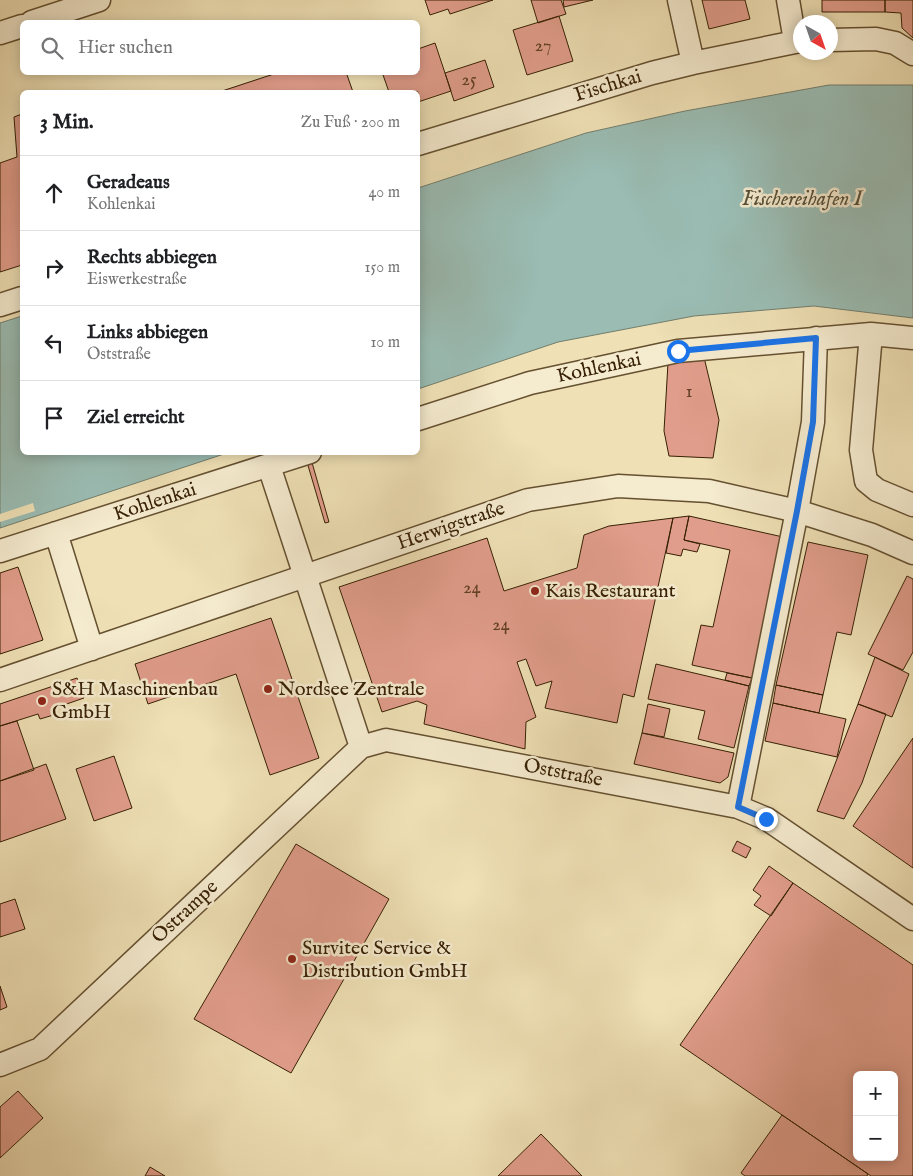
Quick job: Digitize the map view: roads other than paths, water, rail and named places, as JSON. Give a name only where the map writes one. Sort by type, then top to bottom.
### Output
[{"type":"street","points":[[38,20],[99,0]]},
{"type":"street","points":[[679,0],[693,63]]},
{"type":"street","points":[[788,0],[793,20]]},
{"type":"street","points":[[0,33],[20,27]]},
{"type":"street","points":[[838,40],[876,39],[895,43],[913,54]]},
{"type":"street","name":"Fischkai","points":[[420,143],[652,73],[793,42]]},
{"type":"street","points":[[0,305],[20,299]]},
{"type":"street","points":[[872,334],[861,450],[866,481],[877,490],[913,504]]},
{"type":"street","name":"Kohlenkai","points":[[420,417],[530,383],[678,351],[872,334],[913,338]]},
{"type":"street","points":[[738,807],[813,422],[816,338]]},
{"type":"street","name":"Kohlenkai","points":[[0,551],[301,455]]},
{"type":"street","points":[[269,466],[361,746]]},
{"type":"street","name":"Herwigstraße","points":[[0,680],[528,500],[618,486],[710,491],[797,511],[872,535],[913,553]]},
{"type":"street","points":[[56,533],[92,649]]},
{"type":"street","name":"Oststraße","points":[[361,746],[386,740],[738,807],[766,819],[913,919]]},
{"type":"street","name":"Ostrampe","points":[[0,1065],[40,1048],[361,746]]},
{"type":"water","name":"Fischereihafen I","points":[[829,85],[913,85],[913,318],[814,306],[694,316],[558,342],[420,388],[420,187],[586,133],[685,111]]},
{"type":"water","points":[[20,317],[20,455],[221,455],[0,528],[0,323]]},
{"type":"place","name":"Kais Restaurant","points":[[535,591]]},
{"type":"place","name":"Nordsee Zentrale","points":[[268,689]]},
{"type":"place","name":"S&H Maschinenbau GmbH","points":[[42,701]]},
{"type":"place","name":"Survitec Service & Distribution GmbH","points":[[292,959]]}]
